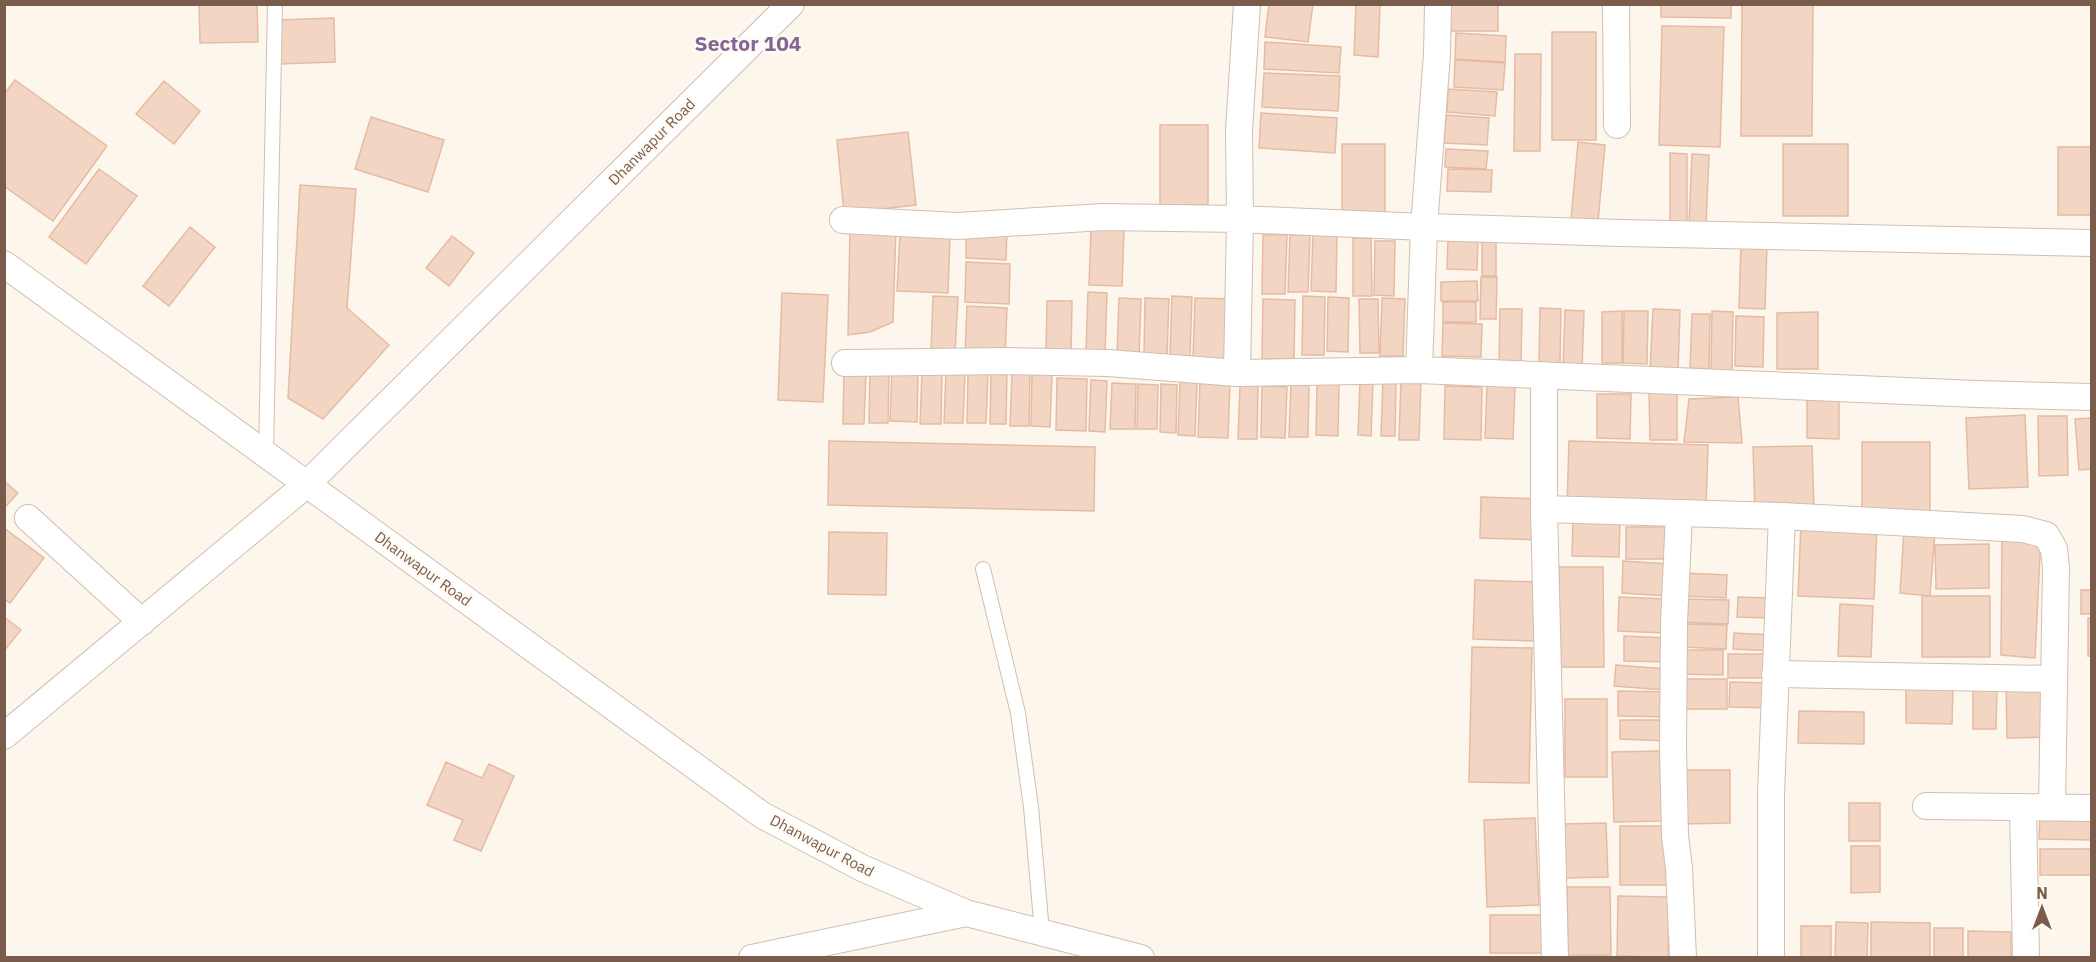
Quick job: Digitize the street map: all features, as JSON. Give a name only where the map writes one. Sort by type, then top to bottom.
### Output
[{"type":"street","name":"Dhanwapur Road","points":[[791,4],[307,484],[762,815],[862,868],[966,913],[1140,957]]},
{"type":"street","points":[[1237,373],[1239,130],[1247,4]]},
{"type":"street","points":[[1419,370],[1424,227],[1437,54],[1438,4]]},
{"type":"street","points":[[1616,4],[1617,125]]},
{"type":"street","points":[[843,220],[958,226],[1102,217],[1240,219],[1424,227],[2091,243]]},
{"type":"street","points":[[4,264],[307,484],[4,736]]},
{"type":"street","points":[[844,363],[1007,361],[1108,363],[1237,373],[1419,370],[2091,397]]},
{"type":"street","points":[[1544,375],[1544,509],[1555,957]]},
{"type":"street","points":[[1544,509],[1782,516],[2023,530],[2046,535],[2054,549],[2056,568],[2052,807]]},
{"type":"street","points":[[1679,514],[1674,623],[1673,748],[1675,836],[1679,868],[1683,957]]},
{"type":"street","points":[[1772,957],[1771,794],[1782,516]]},
{"type":"street","points":[[28,518],[142,622]]},
{"type":"street","points":[[1775,674],[2054,679]]},
{"type":"street","points":[[1926,806],[2091,808]]},
{"type":"street","points":[[2023,807],[2026,957]]},
{"type":"street","points":[[752,957],[966,913]]},
{"type":"lane","points":[[266,454],[275,4]]},
{"type":"lane","points":[[983,569],[1018,713],[1042,932]]},
{"type":"building","points":[[199,4],[257,4],[258,42],[200,43]]},
{"type":"building","points":[[1269,4],[1313,4],[1308,42],[1265,37]]},
{"type":"building","points":[[1356,4],[1380,4],[1378,57],[1354,55]]},
{"type":"building","points":[[1446,4],[1498,4],[1498,31],[1446,31]]},
{"type":"building","points":[[1661,4],[1731,4],[1731,18],[1661,17]]},
{"type":"building","points":[[1742,4],[1813,4],[1812,136],[1741,136]]},
{"type":"building","points":[[334,18],[335,62],[279,64],[279,20]]},
{"type":"building","points":[[1662,26],[1724,27],[1720,147],[1659,145]]},
{"type":"building","points":[[1552,32],[1596,32],[1596,140],[1552,140]]},
{"type":"building","points":[[1456,33],[1506,36],[1505,62],[1455,59]]},
{"type":"building","points":[[1265,42],[1341,47],[1339,73],[1264,69]]},
{"type":"building","points":[[1515,54],[1541,54],[1540,151],[1514,151]]},
{"type":"building","points":[[1455,60],[1505,63],[1503,90],[1454,87]]},
{"type":"building","points":[[1264,73],[1340,76],[1338,111],[1262,107]]},
{"type":"building","points":[[15,80],[107,146],[53,221],[4,186],[4,94]]},
{"type":"building","points":[[164,81],[200,111],[174,144],[136,114]]},
{"type":"building","points":[[1448,89],[1497,92],[1495,116],[1447,112]]},
{"type":"building","points":[[1261,113],[1337,118],[1335,153],[1259,148]]},
{"type":"building","points":[[1446,115],[1489,118],[1487,145],[1444,143]]},
{"type":"building","points":[[371,117],[444,140],[428,192],[355,169]]},
{"type":"building","points":[[1160,125],[1208,125],[1208,205],[1160,205]]},
{"type":"building","points":[[908,132],[916,205],[844,213],[837,140]]},
{"type":"building","points":[[1578,142],[1605,145],[1598,222],[1571,219]]},
{"type":"building","points":[[1342,144],[1385,144],[1385,215],[1342,215]]},
{"type":"building","points":[[1783,144],[1848,144],[1848,216],[1783,216]]},
{"type":"building","points":[[2058,147],[2092,147],[2092,215],[2058,215]]},
{"type":"building","points":[[1446,149],[1488,151],[1486,169],[1445,167]]},
{"type":"building","points":[[1670,153],[1687,154],[1687,224],[1670,224]]},
{"type":"building","points":[[1692,154],[1709,155],[1706,225],[1689,224]]},
{"type":"building","points":[[99,169],[137,196],[86,264],[49,237]]},
{"type":"building","points":[[1448,169],[1492,170],[1491,192],[1447,191]]},
{"type":"building","points":[[300,185],[356,189],[347,308],[389,345],[323,419],[288,398]]},
{"type":"building","points":[[190,227],[215,247],[169,306],[143,286]]},
{"type":"building","points":[[850,228],[896,229],[893,322],[870,332],[848,335]]},
{"type":"building","points":[[966,228],[1007,230],[1006,260],[966,258]]},
{"type":"building","points":[[1091,229],[1124,230],[1122,286],[1089,285]]},
{"type":"building","points":[[900,233],[950,235],[948,293],[897,291]]},
{"type":"building","points":[[1313,234],[1337,235],[1336,292],[1311,291]]},
{"type":"building","points":[[1263,235],[1287,235],[1285,294],[1262,294]]},
{"type":"building","points":[[1290,235],[1310,235],[1308,292],[1288,292]]},
{"type":"building","points":[[452,236],[474,253],[449,286],[426,268]]},
{"type":"building","points":[[1353,238],[1371,238],[1372,296],[1353,296]]},
{"type":"building","points":[[1448,238],[1478,239],[1477,270],[1447,269]]},
{"type":"building","points":[[1482,238],[1496,238],[1496,276],[1482,276]]},
{"type":"building","points":[[1375,241],[1395,241],[1394,296],[1374,295]]},
{"type":"building","points":[[1741,244],[1767,245],[1765,309],[1739,308]]},
{"type":"building","points":[[966,262],[1010,264],[1009,304],[965,302]]},
{"type":"building","points":[[1481,277],[1497,277],[1496,319],[1480,319]]},
{"type":"building","points":[[1477,281],[1478,301],[1441,301],[1441,282]]},
{"type":"building","points":[[1088,292],[1107,293],[1105,353],[1086,352]]},
{"type":"building","points":[[782,293],[828,295],[823,402],[778,400]]},
{"type":"building","points":[[933,296],[958,297],[955,353],[931,352]]},
{"type":"building","points":[[1172,296],[1192,297],[1190,356],[1170,355]]},
{"type":"building","points":[[1303,296],[1325,297],[1324,355],[1302,355]]},
{"type":"building","points":[[1328,297],[1349,298],[1348,352],[1327,351]]},
{"type":"building","points":[[1119,298],[1141,299],[1139,355],[1117,354]]},
{"type":"building","points":[[1145,298],[1169,299],[1167,357],[1144,356]]},
{"type":"building","points":[[1195,298],[1232,299],[1230,359],[1193,358]]},
{"type":"building","points":[[1382,298],[1405,299],[1403,356],[1380,356]]},
{"type":"building","points":[[1263,299],[1295,300],[1294,359],[1262,359]]},
{"type":"building","points":[[1359,299],[1378,299],[1379,353],[1360,353]]},
{"type":"building","points":[[1047,301],[1072,301],[1071,357],[1046,356]]},
{"type":"building","points":[[1443,302],[1476,302],[1476,322],[1443,322]]},
{"type":"building","points":[[967,306],[1007,308],[1005,356],[965,354]]},
{"type":"building","points":[[1540,308],[1561,309],[1560,364],[1539,364]]},
{"type":"building","points":[[1500,309],[1522,309],[1521,364],[1499,364]]},
{"type":"building","points":[[1653,309],[1680,310],[1678,372],[1650,371]]},
{"type":"building","points":[[1565,310],[1584,311],[1582,369],[1563,369]]},
{"type":"building","points":[[1622,311],[1622,363],[1602,363],[1602,312]]},
{"type":"building","points":[[1624,311],[1648,311],[1647,364],[1623,363]]},
{"type":"building","points":[[1712,311],[1733,312],[1732,371],[1711,371]]},
{"type":"building","points":[[1818,312],[1818,369],[1777,369],[1777,313]]},
{"type":"building","points":[[1692,314],[1710,314],[1709,369],[1690,368]]},
{"type":"building","points":[[1736,316],[1764,317],[1763,367],[1735,366]]},
{"type":"building","points":[[1443,323],[1482,324],[1481,357],[1442,356]]},
{"type":"building","points":[[892,370],[918,371],[917,422],[890,421]]},
{"type":"building","points":[[968,371],[988,372],[986,423],[967,423]]},
{"type":"building","points":[[844,372],[866,373],[864,424],[843,424]]},
{"type":"building","points":[[870,372],[889,373],[888,423],[869,423]]},
{"type":"building","points":[[946,372],[965,373],[963,423],[944,423]]},
{"type":"building","points":[[991,372],[1007,372],[1006,424],[990,424]]},
{"type":"building","points":[[922,373],[942,373],[941,424],[920,424]]},
{"type":"building","points":[[1012,373],[1030,374],[1029,426],[1010,426]]},
{"type":"building","points":[[1032,374],[1052,374],[1050,427],[1031,426]]},
{"type":"building","points":[[1057,378],[1087,379],[1086,431],[1056,430]]},
{"type":"building","points":[[1401,379],[1421,379],[1419,440],[1399,440]]},
{"type":"building","points":[[1091,380],[1107,381],[1105,432],[1089,431]]},
{"type":"building","points":[[1200,380],[1230,380],[1228,438],[1198,437]]},
{"type":"building","points":[[1383,380],[1396,380],[1395,436],[1381,436]]},
{"type":"building","points":[[1180,381],[1197,382],[1195,436],[1178,435]]},
{"type":"building","points":[[1291,382],[1309,382],[1308,437],[1289,437]]},
{"type":"building","points":[[1360,382],[1373,382],[1371,436],[1358,435]]},
{"type":"building","points":[[1112,383],[1136,384],[1135,429],[1110,429]]},
{"type":"building","points":[[1317,383],[1339,383],[1338,436],[1316,435]]},
{"type":"building","points":[[1138,384],[1158,385],[1157,429],[1137,429]]},
{"type":"building","points":[[1161,384],[1177,385],[1176,433],[1160,432]]},
{"type":"building","points":[[1240,385],[1258,385],[1257,439],[1238,439]]},
{"type":"building","points":[[1487,385],[1515,386],[1513,439],[1485,438]]},
{"type":"building","points":[[1262,386],[1287,387],[1285,438],[1261,437]]},
{"type":"building","points":[[1445,386],[1482,387],[1481,440],[1444,439]]},
{"type":"building","points":[[1677,389],[1677,440],[1650,440],[1649,390]]},
{"type":"building","points":[[1807,393],[1839,393],[1839,439],[1807,438]]},
{"type":"building","points":[[1597,394],[1631,394],[1630,439],[1597,438]]},
{"type":"building","points":[[1738,397],[1742,443],[1684,442],[1689,399]]},
{"type":"building","points":[[2025,415],[2028,487],[1969,489],[1966,418]]},
{"type":"building","points":[[2038,416],[2067,416],[2068,475],[2039,476]]},
{"type":"building","points":[[2092,418],[2092,469],[2079,470],[2075,419]]},
{"type":"building","points":[[829,441],[1095,447],[1094,511],[828,505]]},
{"type":"building","points":[[1569,441],[1708,445],[1706,510],[1567,507]]},
{"type":"building","points":[[1862,442],[1930,442],[1930,511],[1862,511]]},
{"type":"building","points":[[1812,446],[1814,510],[1755,512],[1753,447]]},
{"type":"building","points":[[4,481],[18,493],[4,508]]},
{"type":"building","points":[[1481,497],[1544,499],[1543,540],[1480,538]]},
{"type":"building","points":[[1573,520],[1620,521],[1619,557],[1572,556]]},
{"type":"building","points":[[1801,523],[1877,526],[1874,599],[1798,596]]},
{"type":"building","points":[[1626,527],[1675,527],[1675,559],[1626,559]]},
{"type":"building","points":[[4,528],[44,558],[10,603],[4,599]]},
{"type":"building","points":[[1904,530],[1935,532],[1930,596],[1900,593]]},
{"type":"building","points":[[829,532],[887,533],[886,595],[828,594]]},
{"type":"building","points":[[2002,532],[2041,534],[2035,658],[2001,655]]},
{"type":"building","points":[[1989,544],[1989,588],[1936,589],[1935,545]]},
{"type":"building","points":[[1623,561],[1670,564],[1668,596],[1622,593]]},
{"type":"building","points":[[1559,567],[1603,567],[1604,667],[1560,667]]},
{"type":"building","points":[[1682,573],[1727,575],[1726,598],[1681,596]]},
{"type":"building","points":[[1475,580],[1537,582],[1535,641],[1473,639]]},
{"type":"building","points":[[2081,590],[2092,590],[2092,614],[2081,614]]},
{"type":"building","points":[[1922,596],[1990,596],[1990,657],[1922,657]]},
{"type":"building","points":[[1619,597],[1667,599],[1665,633],[1618,631]]},
{"type":"building","points":[[1738,597],[1768,598],[1768,618],[1737,617]]},
{"type":"building","points":[[1680,599],[1729,600],[1728,624],[1680,622]]},
{"type":"building","points":[[1840,604],[1873,606],[1871,657],[1838,656]]},
{"type":"building","points":[[4,617],[21,630],[4,651]]},
{"type":"building","points":[[2088,618],[2092,618],[2092,656],[2088,656]]},
{"type":"building","points":[[1682,624],[1727,625],[1726,649],[1682,647]]},
{"type":"building","points":[[1734,633],[1772,635],[1772,651],[1733,649]]},
{"type":"building","points":[[1624,636],[1668,638],[1667,662],[1624,661]]},
{"type":"building","points":[[1472,647],[1532,648],[1529,783],[1469,782]]},
{"type":"building","points":[[1680,650],[1723,650],[1723,675],[1679,674]]},
{"type":"building","points":[[1728,654],[1772,654],[1771,678],[1728,678]]},
{"type":"building","points":[[1616,665],[1667,669],[1665,690],[1614,686]]},
{"type":"building","points":[[1679,679],[1727,679],[1727,709],[1679,709]]},
{"type":"building","points":[[2006,680],[2050,682],[2051,737],[2007,738]]},
{"type":"building","points":[[1730,682],[1770,683],[1770,708],[1729,707]]},
{"type":"building","points":[[1906,684],[1953,685],[1952,724],[1906,723]]},
{"type":"building","points":[[1973,687],[1997,687],[1996,729],[1973,729]]},
{"type":"building","points":[[1618,691],[1672,692],[1671,717],[1618,716]]},
{"type":"building","points":[[1565,699],[1607,699],[1607,777],[1565,777]]},
{"type":"building","points":[[1799,711],[1864,712],[1864,744],[1798,743]]},
{"type":"building","points":[[1620,720],[1667,720],[1667,741],[1620,739]]},
{"type":"building","points":[[1660,751],[1662,821],[1614,822],[1612,752]]},
{"type":"building","points":[[446,762],[482,778],[489,764],[514,776],[481,851],[454,840],[463,820],[427,805]]},
{"type":"building","points":[[1682,770],[1730,770],[1730,823],[1682,824]]},
{"type":"building","points":[[1849,803],[1880,803],[1880,841],[1849,841]]},
{"type":"building","points":[[2040,817],[2092,818],[2092,840],[2039,839]]},
{"type":"building","points":[[1535,818],[1539,905],[1487,907],[1484,820]]},
{"type":"building","points":[[1606,823],[1608,877],[1565,878],[1563,824]]},
{"type":"building","points":[[1620,826],[1670,826],[1670,885],[1620,885]]},
{"type":"building","points":[[1851,846],[1880,846],[1880,892],[1851,893]]},
{"type":"building","points":[[2040,849],[2092,849],[2092,875],[2040,875]]},
{"type":"building","points":[[1567,887],[1610,887],[1611,955],[1568,955]]},
{"type":"building","points":[[1618,896],[1669,897],[1668,957],[1617,956]]},
{"type":"building","points":[[1490,915],[1552,915],[1552,953],[1490,953]]},
{"type":"building","points":[[1836,922],[1868,923],[1867,958],[1835,958]]},
{"type":"building","points":[[1871,922],[1930,923],[1930,958],[1871,958]]},
{"type":"building","points":[[1801,926],[1831,926],[1831,958],[1801,958]]},
{"type":"building","points":[[1934,928],[1963,928],[1963,958],[1934,958]]},
{"type":"building","points":[[1968,931],[2011,932],[2011,958],[1968,958]]},
{"type":"district","name":"Sector 104","points":[[748,44]]}]
